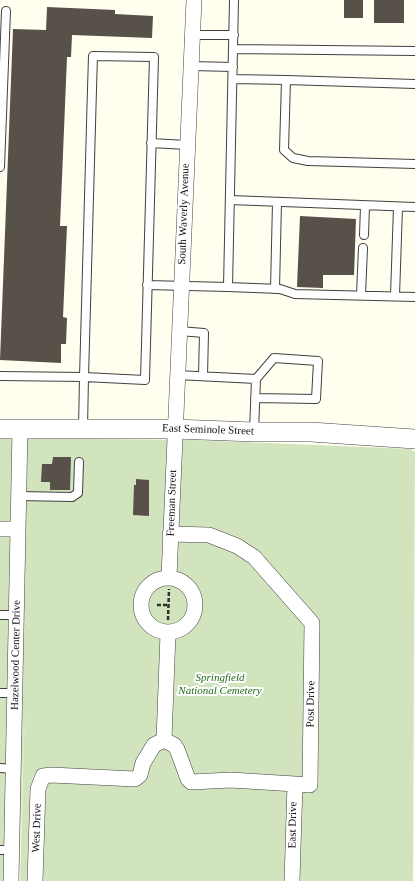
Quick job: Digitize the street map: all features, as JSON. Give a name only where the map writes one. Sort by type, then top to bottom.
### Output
[{"type":"street","name":"South Waverly Avenue","points":[[174,428],[194,0]]},
{"type":"street","name":"East Seminole Street","points":[[0,429],[174,428],[254,432],[311,432],[415,439]]},
{"type":"street","name":"Freeman Street","points":[[169,578],[174,428]]},
{"type":"street","name":"Hazelwood Center Drive","points":[[11,881],[6,850],[7,768],[15,693],[20,429]]},
{"type":"street","points":[[0,529],[18,529]]},
{"type":"street","name":"Post Drive","points":[[170,534],[209,535],[237,546],[254,557],[312,623],[302,784]]},
{"type":"street","points":[[169,578],[187,584],[193,592],[196,601],[196,611],[192,620],[186,627],[168,633],[159,631],[148,624],[142,613],[141,605],[142,596],[149,586],[160,579],[169,578]]},
{"type":"street","points":[[168,633],[164,740],[174,745],[177,749],[190,782],[231,780],[302,784]]},
{"type":"street","name":"West Drive","points":[[35,881],[38,789],[43,776],[51,775],[135,779],[140,775],[143,763],[154,745],[164,740]]},
{"type":"street","name":"East Drive","points":[[292,881],[302,784]]},
{"type":"lane","points":[[228,287],[234,0]]},
{"type":"lane","points":[[0,167],[6,11]]},
{"type":"lane","points":[[192,35],[234,35]]},
{"type":"lane","points":[[233,49],[415,51]]},
{"type":"lane","points":[[0,376],[84,377],[145,380],[154,57],[93,56],[84,377],[83,429]]},
{"type":"lane","points":[[190,66],[233,67]]},
{"type":"lane","points":[[233,79],[411,84]]},
{"type":"lane","points":[[286,80],[284,150],[293,158],[308,162],[415,164]]},
{"type":"lane","points":[[151,143],[187,145]]},
{"type":"lane","points":[[230,200],[415,208]]},
{"type":"lane","points":[[275,289],[277,202]]},
{"type":"lane","points":[[364,235],[365,206]]},
{"type":"lane","points":[[395,296],[398,207]]},
{"type":"lane","points":[[361,296],[363,248]]},
{"type":"lane","points":[[147,285],[275,289],[295,294],[415,297]]},
{"type":"lane","points":[[179,331],[204,332],[203,376]]},
{"type":"lane","points":[[254,432],[255,398],[256,379],[274,358],[318,361],[316,399],[255,398]]},
{"type":"lane","points":[[177,375],[256,379]]},
{"type":"lane","points":[[19,496],[72,497],[78,493],[79,462]]},
{"type":"lane","points":[[0,615],[17,614]]},
{"type":"lane","points":[[0,692],[15,693]]},
{"type":"path","points":[[168,633],[169,578]]},
{"type":"path","points":[[157,605],[168,605]]},
{"type":"green space","name":"Springfield National Cemetery","points":[[0,438],[193,440],[411,449],[415,452],[413,881],[20,881],[25,705],[19,881],[0,881]]},
{"type":"building","points":[[344,0],[363,0],[363,18],[344,18]]},
{"type":"building","points":[[374,0],[404,0],[404,23],[374,23]]},
{"type":"building","points":[[47,7],[115,10],[115,14],[153,16],[152,38],[72,35],[71,57],[67,57],[60,226],[67,226],[63,317],[67,318],[66,344],[61,344],[61,363],[0,360],[13,29],[46,30]]},
{"type":"building","points":[[300,216],[356,219],[354,275],[323,275],[323,288],[297,287]]},
{"type":"building","points":[[53,457],[71,457],[70,490],[50,490],[50,482],[41,482],[42,464],[52,464]]},
{"type":"building","points":[[136,479],[149,480],[149,516],[133,515],[134,485],[136,485]]}]
